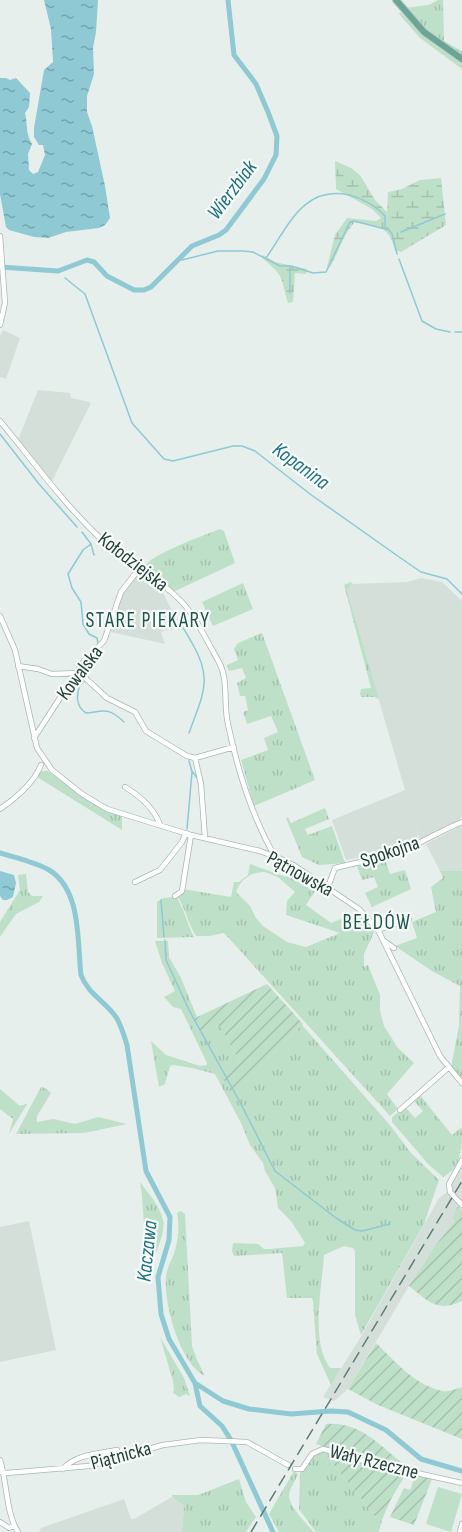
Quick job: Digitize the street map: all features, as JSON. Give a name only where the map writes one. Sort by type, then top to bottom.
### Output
[{"type":"main road","points":[[396,0],[424,32],[462,59]]},
{"type":"street","points":[[0,236],[5,303],[0,325]]},
{"type":"street","name":"Kołodziejska","points":[[0,421],[67,505],[115,552],[141,567],[179,599],[189,611],[222,668],[225,679],[226,713],[234,747],[258,823],[275,857]]},
{"type":"street","name":"Kowalska","points":[[34,738],[84,661],[104,641],[121,592],[135,574]]},
{"type":"street","points":[[0,616],[11,638],[34,738],[44,764],[22,791],[0,809]]},
{"type":"street","points":[[18,666],[52,674],[78,673],[106,698],[135,712],[146,730],[183,754],[195,758],[234,747]]},
{"type":"street","points":[[195,758],[201,784],[205,838]]},
{"type":"street","name":"Pątnowska","points":[[44,764],[100,805],[189,834],[275,857],[295,866],[359,909],[378,930],[437,1051],[462,1083]]},
{"type":"street","points":[[125,787],[140,795],[157,817],[160,825]]},
{"type":"street","name":"Spokojna","points":[[328,887],[335,868],[400,851],[462,822]]},
{"type":"street","points":[[135,882],[160,870],[189,834]]},
{"type":"street","points":[[175,896],[182,891],[189,834]]},
{"type":"street","points":[[378,930],[409,919]]},
{"type":"street","points":[[384,941],[394,948]]},
{"type":"street","points":[[399,1110],[448,1068]]},
{"type":"street","points":[[462,1160],[448,1184],[450,1192],[462,1205]]},
{"type":"street","name":"Piątnicka","points":[[2,1472],[76,1468],[118,1459],[163,1445],[194,1440],[242,1441],[253,1444],[288,1465]]},
{"type":"street","name":"Wały Rzeczne","points":[[295,1469],[302,1469],[314,1453],[322,1449],[365,1462],[462,1483]]},
{"type":"street","points":[[63,1469],[73,1460],[117,1450],[118,1459]]},
{"type":"street","points":[[0,1460],[10,1529]]},
{"type":"street","points":[[73,1460],[76,1468]]},
{"type":"street","points":[[0,1522],[18,1532]]},
{"type":"street","points":[[460,1532],[462,1524]]},
{"type":"shaded area","points":[[3,330],[20,338],[6,379],[0,377],[0,336]]},
{"type":"shaded area","points":[[38,390],[70,393],[71,398],[90,402],[52,481],[18,440]]},
{"type":"shaded area","points":[[142,569],[162,591],[179,624],[161,632],[165,644],[111,632],[116,609],[125,590]]},
{"type":"shaded area","points":[[421,578],[442,582],[462,601],[462,816],[459,820],[420,840],[416,828],[419,842],[383,853],[346,860],[332,820],[405,790],[347,590],[352,584],[407,582]]},
{"type":"shaded area","points":[[462,825],[462,871],[440,871],[426,844]]},
{"type":"shaded area","points":[[462,1162],[462,1202],[458,1206],[455,1221],[435,1246],[409,1286],[348,1389],[334,1401],[323,1397],[362,1335],[439,1198],[447,1192]]},
{"type":"shaded area","points":[[29,1221],[56,1350],[0,1362],[0,1227]]},
{"type":"shaded area","points":[[172,1497],[184,1506],[182,1532],[39,1532],[41,1528],[124,1499],[131,1519],[134,1519]]},
{"type":"green space","points":[[443,0],[444,41],[462,51],[462,56],[427,31],[405,8],[429,5]]},
{"type":"green space","points":[[400,12],[435,45],[462,62],[462,69],[420,38],[399,14]]},
{"type":"green space","points":[[335,161],[360,175],[375,200],[387,212],[388,192],[402,189],[420,180],[441,178],[446,225],[401,252],[395,250],[386,231],[355,222],[344,238],[330,267],[327,267],[335,235],[347,218],[376,221],[381,218],[372,209],[336,189]]},
{"type":"green space","points":[[263,255],[275,262],[307,269],[306,274],[295,273],[293,302],[288,303],[281,278],[275,269],[262,258]]},
{"type":"green space","points":[[220,529],[224,531],[235,563],[173,592],[143,567],[168,550]]},
{"type":"green space","points":[[351,582],[347,590],[379,699],[361,697],[360,694],[361,689],[371,688],[344,585]]},
{"type":"green space","points":[[243,583],[253,609],[213,626],[202,602]]},
{"type":"green space","points":[[262,633],[315,780],[254,806],[241,760],[268,750],[264,738],[278,732],[271,716],[247,724],[243,712],[248,710],[245,696],[240,696],[237,683],[246,678],[242,668],[229,671],[227,665],[238,660],[234,649],[238,643]]},
{"type":"green space","points":[[42,771],[48,771],[66,784],[122,815],[122,830],[37,777]]},
{"type":"green space","points":[[325,808],[329,819],[305,829],[308,835],[332,826],[345,863],[319,865],[302,857],[286,818],[288,817],[291,823]]},
{"type":"green space","points":[[385,859],[390,874],[405,870],[411,889],[372,907],[365,893],[378,887],[374,877],[362,880],[357,866]]},
{"type":"green space","points":[[250,864],[286,877],[291,868],[308,878],[304,885],[315,891],[306,905],[331,923],[351,915],[355,917],[358,913],[375,930],[364,954],[364,967],[368,965],[380,995],[380,1011],[384,1026],[398,1048],[414,1063],[387,1094],[398,1109],[390,1116],[226,935],[223,933],[196,936],[177,896],[183,889],[231,897],[234,882],[239,882],[248,875]],"holes":[[[265,872],[278,877],[295,892],[287,901],[286,915],[340,933],[306,947],[287,942],[263,926],[250,906],[236,892],[244,880],[255,873]]]},
{"type":"green space","points":[[440,871],[462,871],[462,1079],[451,1067],[459,1025],[460,986],[432,971],[395,946],[417,938],[412,922],[436,912],[431,887],[443,878]]},
{"type":"green space","points":[[26,874],[28,892],[32,896],[43,896],[39,902],[16,914],[0,937],[0,922],[20,890],[18,875]]},
{"type":"green space","points":[[176,897],[194,937],[157,938],[157,902],[163,898]]},
{"type":"green space","points":[[155,941],[168,941],[169,957],[181,978],[197,1017],[193,1019],[200,1032],[218,1022],[240,1062],[232,1094],[302,1025],[389,1124],[411,1153],[439,1180],[424,1224],[361,1335],[355,1315],[355,1251],[353,1248],[344,1246],[324,1255],[319,1314],[320,1344],[330,1368],[341,1368],[331,1385],[317,1354],[312,1298],[287,1298],[282,1253],[234,1256],[232,1251],[233,1243],[258,1244],[264,1249],[270,1249],[303,1246],[305,1243],[291,1221],[278,1208],[275,1188],[263,1163],[250,1145],[215,1074],[173,1065],[170,1066],[165,1084],[159,1087],[151,1041],[166,1055],[200,1066],[207,1065],[207,1063],[181,1009],[173,1007],[164,997],[175,991]]},
{"type":"green space","points":[[267,984],[303,1024],[232,1095],[222,1076],[240,1062],[218,1023],[200,1032],[193,1019]]},
{"type":"green space","points":[[41,1087],[51,1093],[37,1116],[37,1122],[54,1119],[75,1124],[98,1117],[127,1124],[84,1133],[16,1134]]},
{"type":"green space","points":[[0,1089],[20,1106],[27,1104],[9,1134],[13,1119],[0,1109]]},
{"type":"green space","points":[[419,1094],[452,1135],[462,1127],[460,1156],[454,1168],[443,1177],[429,1165],[392,1122],[392,1117],[405,1107],[415,1118],[423,1111],[413,1100]]},
{"type":"green space","points":[[140,1182],[157,1205],[163,1220],[161,1239],[149,1271],[143,1204]]},
{"type":"green space","points":[[458,1206],[462,1210],[462,1301],[446,1306],[433,1304],[409,1286],[435,1246],[455,1221],[453,1217]]},
{"type":"green space","points":[[181,1211],[185,1214],[192,1346],[205,1376],[196,1370],[181,1346],[167,1301],[166,1276],[177,1244],[177,1213]]},
{"type":"green space","points":[[160,1337],[184,1378],[190,1396],[186,1394],[179,1397],[172,1392],[174,1391],[173,1381]]},
{"type":"green space","points":[[376,1343],[406,1372],[423,1384],[443,1391],[462,1387],[462,1439],[378,1405],[348,1389]]},
{"type":"green space","points":[[326,1424],[349,1426],[367,1435],[402,1463],[401,1466],[372,1462],[316,1444]]},
{"type":"green space","points":[[327,1451],[325,1454],[375,1516],[382,1520],[379,1532],[316,1532],[299,1509],[300,1471],[316,1452]]},
{"type":"green space","points":[[327,1451],[341,1455],[346,1460],[347,1457],[406,1474],[382,1520],[375,1516],[325,1454]]},
{"type":"green space","points":[[294,1471],[298,1474],[290,1490],[290,1501],[314,1532],[279,1532],[269,1514]]},
{"type":"green space","points":[[413,1474],[432,1479],[414,1525],[390,1517],[404,1488],[410,1490],[414,1479],[411,1478]]},
{"type":"green space","points":[[239,1479],[246,1502],[256,1517],[246,1532],[182,1532],[184,1506],[172,1497],[173,1495],[198,1495]]},
{"type":"green space","points":[[438,1487],[462,1494],[451,1532],[426,1524]]},
{"type":"water","points":[[44,0],[98,0],[93,48],[94,74],[87,96],[87,112],[92,126],[110,218],[105,225],[99,228],[66,232],[48,238],[34,237],[9,230],[6,227],[0,194],[0,78],[10,80],[16,78],[30,93],[29,107],[25,113],[32,144],[28,154],[29,170],[33,174],[38,172],[45,155],[43,145],[39,145],[34,137],[44,70],[53,62],[51,29]]},
{"type":"water","points":[[0,871],[14,875],[16,883],[13,897],[7,900],[3,900],[0,896]]},
{"type":"waterway","name":"Wierzbiak","points":[[0,267],[58,271],[87,260],[94,262],[107,276],[134,290],[144,290],[151,287],[192,246],[226,230],[264,179],[276,155],[277,136],[256,84],[234,55],[228,0]]},
{"type":"waterway","points":[[266,258],[299,211],[308,202],[320,196],[349,195],[364,200],[385,216],[385,226]]},
{"type":"waterway","points":[[401,232],[445,214]]},
{"type":"waterway","points":[[182,260],[218,251],[243,251],[253,252],[280,266],[291,266],[313,273],[326,272],[350,222],[354,221],[389,230],[397,254]]},
{"type":"waterway","points":[[399,259],[422,321],[436,329],[450,332]]},
{"type":"waterway","name":"Wierzbiak","points":[[176,261],[180,260]]},
{"type":"waterway","points":[[290,267],[290,293]]},
{"type":"waterway","name":"Kopanina","points":[[65,278],[85,294],[132,423],[164,459],[173,461],[233,446],[242,446],[255,451],[310,494],[402,559],[421,572],[447,579],[462,594]]},
{"type":"waterway","points":[[455,332],[462,332]]},
{"type":"waterway","points":[[0,434],[39,484],[77,527]]},
{"type":"waterway","points":[[82,532],[91,544],[94,555]]},
{"type":"waterway","points":[[91,544],[83,550],[68,574],[72,588],[81,602],[83,624],[89,634],[97,638],[98,643]]},
{"type":"waterway","points":[[179,623],[186,632],[203,667],[204,688],[189,733]]},
{"type":"waterway","points":[[85,664],[83,668],[88,677]]},
{"type":"waterway","points":[[85,681],[80,685],[78,693],[79,704],[83,710],[86,713],[110,712],[124,722]]},
{"type":"waterway","points":[[187,829],[192,772],[189,761]]},
{"type":"waterway","points":[[192,771],[198,779]]},
{"type":"waterway","name":"Kaczawa","points":[[0,853],[44,867],[60,879],[73,903],[81,975],[92,992],[116,1017],[122,1030],[127,1045],[146,1171],[170,1217],[169,1240],[158,1277],[161,1314],[169,1339],[195,1383],[223,1401],[249,1409],[291,1414],[348,1412],[386,1430],[421,1459],[462,1471]]},
{"type":"waterway","points":[[161,900],[164,937]]},
{"type":"waterway","points":[[165,940],[166,960],[189,1010],[275,1171],[355,1230],[362,1231],[390,1224]]},
{"type":"waterway","points":[[195,1383],[200,1406],[222,1426],[231,1440],[273,1532]]},
{"type":"railway","points":[[251,1532],[462,1181]]},
{"type":"district","name":"STARE PIEKARY","points":[[148,620]]},
{"type":"district","name":"BEŁDÓW","points":[[377,922]]}]
